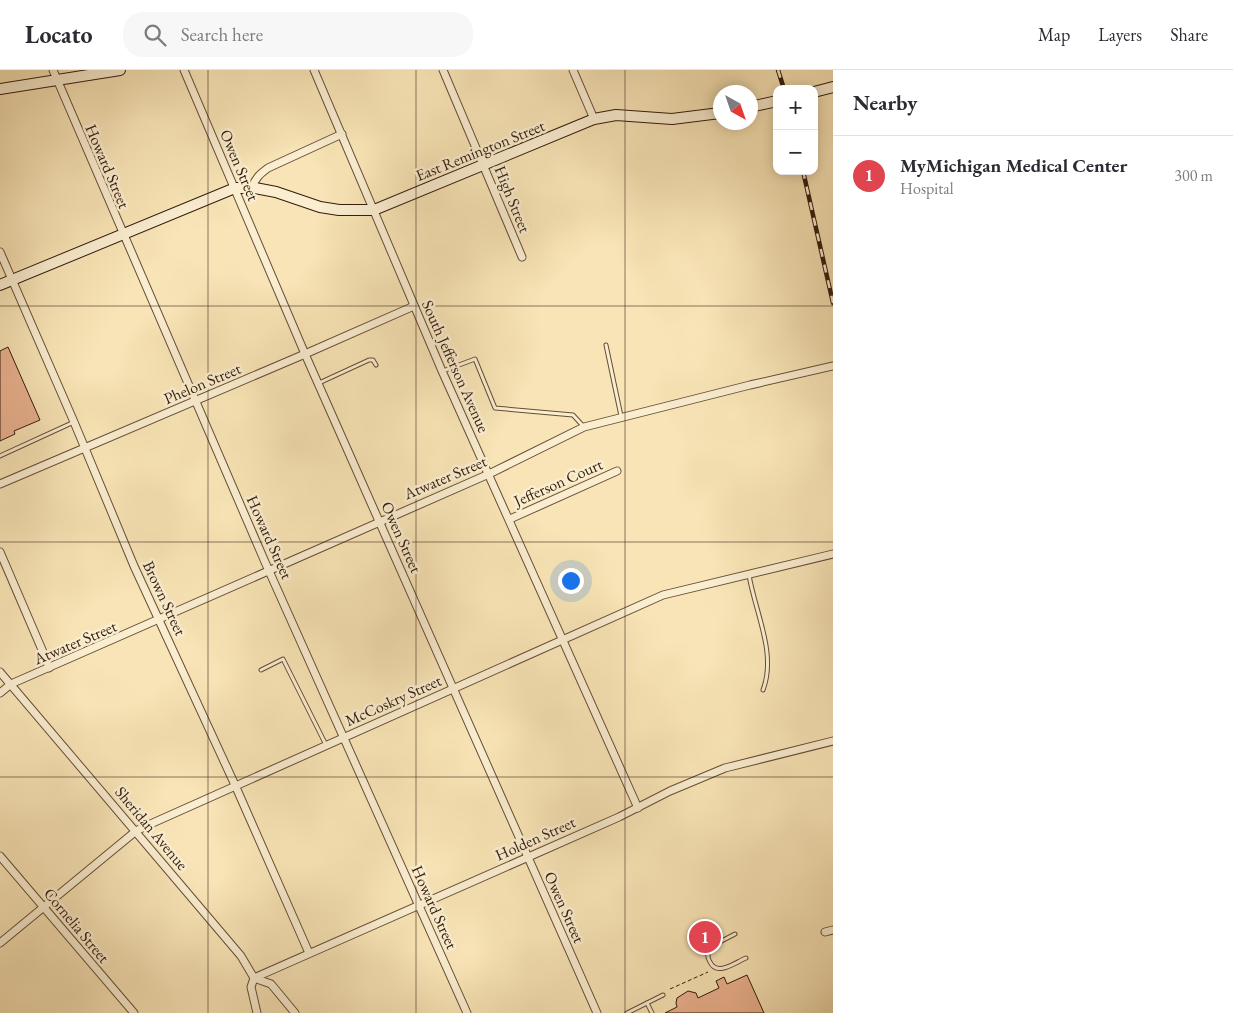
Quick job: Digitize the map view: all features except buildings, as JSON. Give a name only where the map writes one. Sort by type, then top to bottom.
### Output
[{"type":"main road","points":[[0,89],[120,70]]},
{"type":"main road","points":[[818,91],[833,88]]},
{"type":"main road","points":[[758,105],[773,102]]},
{"type":"main road","name":"East Remington Street","points":[[0,285],[235,188],[252,188],[276,192],[320,207],[339,210],[374,210],[594,119],[616,115],[672,118],[713,114]]},
{"type":"street","name":"Howard Street","points":[[53,70],[269,571],[467,1013]]},
{"type":"street","name":"Owen Street","points":[[184,70],[318,384],[597,1013]]},
{"type":"street","name":"South Jefferson Avenue","points":[[314,70],[442,371],[510,518],[638,808]]},
{"type":"street","name":"High Street","points":[[443,70],[522,257]]},
{"type":"street","points":[[573,70],[594,119]]},
{"type":"street","points":[[252,188],[254,181],[268,168],[342,134]]},
{"type":"street","name":"Brown Street","points":[[0,252],[85,447],[134,566],[235,785],[309,953]]},
{"type":"street","name":"Phelon Street","points":[[0,484],[414,306]]},
{"type":"street","name":"Atwater Street","points":[[0,693],[11,684],[490,474],[584,427],[833,366]]},
{"type":"street","name":"Jefferson Court","points":[[510,518],[617,471]]},
{"type":"street","points":[[0,552],[49,668]]},
{"type":"street","name":"McCoskry Street","points":[[0,942],[136,830],[663,595],[833,554]]},
{"type":"street","name":"Sheridan Avenue","points":[[0,672],[241,956],[254,978],[251,987],[257,1013]]},
{"type":"street","name":"Holden Street","points":[[254,978],[725,768],[833,741]]},
{"type":"street","name":"Cornelia Street","points":[[0,856],[134,1013]]},
{"type":"street","points":[[825,932],[833,930]]},
{"type":"street","points":[[254,978],[271,984],[295,1013]]},
{"type":"lane","points":[[606,345],[621,417]]},
{"type":"lane","points":[[442,371],[475,359],[495,408],[573,415],[584,427]]},
{"type":"lane","points":[[318,384],[369,360],[373,360],[376,364]]},
{"type":"lane","points":[[0,456],[74,422]]},
{"type":"lane","points":[[749,574],[767,654],[767,679],[763,690]]},
{"type":"lane","points":[[262,670],[283,659],[326,745]]},
{"type":"lane","points":[[735,934],[710,947],[708,960],[713,967],[718,969],[746,958]]},
{"type":"lane","points":[[627,1013],[663,995]]},
{"type":"lane","points":[[647,1002],[652,1013]]},
{"type":"path","points":[[670,989],[708,972]]},
{"type":"railway","points":[[778,70],[783,85]]},
{"type":"railway","points":[[804,175],[833,303]]},
{"type":"place","name":"MyMichigan Medical Center","points":[[705,937]]}]
